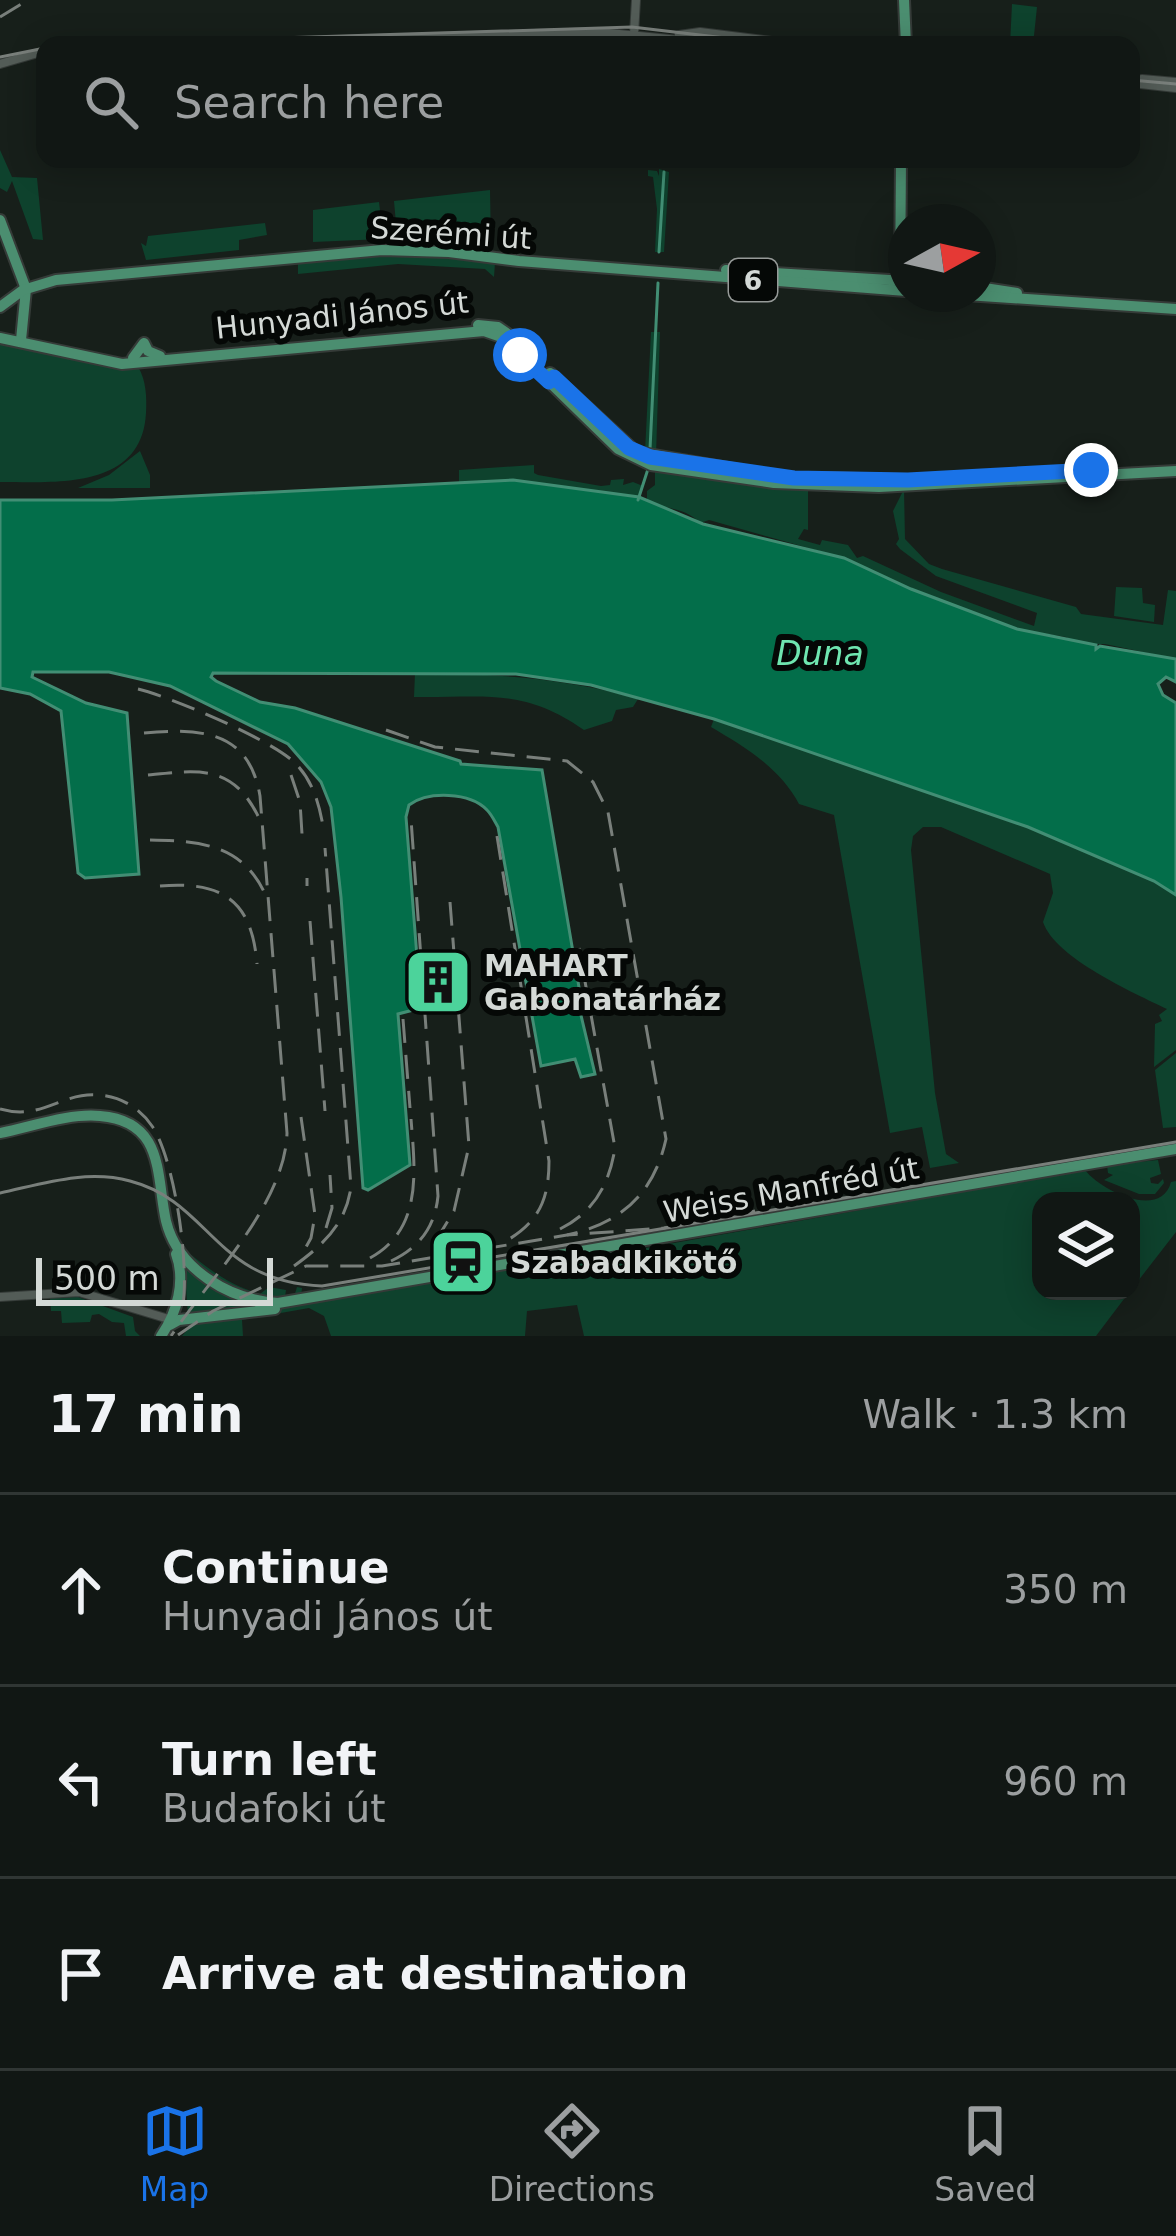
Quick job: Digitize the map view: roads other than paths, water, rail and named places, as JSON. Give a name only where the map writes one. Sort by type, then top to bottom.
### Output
[{"type":"main road","points":[[903,36],[904,5]]},
{"type":"main road","points":[[901,204],[902,168]]},
{"type":"main road","points":[[0,220],[24,287],[25,334]]},
{"type":"main road","name":"Szerémi út","points":[[0,303],[39,277],[320,246],[396,243],[888,282]]},
{"type":"main road","name":"Szerémi út","points":[[24,287],[56,280],[382,250],[888,282]]},
{"type":"main road","points":[[19,268],[39,277]]},
{"type":"main road","points":[[996,288],[1176,307]]},
{"type":"main road","points":[[996,297],[1176,307]]},
{"type":"main road","name":"Hunyadi János út","points":[[160,359],[491,329],[540,368],[618,449],[642,459],[774,480],[865,483],[1176,468]]},
{"type":"main road","points":[[0,335],[25,334],[104,362],[134,361],[146,372],[160,359],[144,343],[134,361]]},
{"type":"main road","points":[[0,1136],[94,1115],[115,1118],[136,1129],[159,1162],[170,1234],[185,1258],[208,1279]]},
{"type":"main road","points":[[0,1136],[90,1119],[113,1122],[139,1139],[151,1156],[162,1227],[179,1262],[177,1300],[168,1324]]},
{"type":"main road","name":"Weiss Manfréd út","points":[[208,1279],[238,1296],[278,1304],[1176,1149]]},
{"type":"main road","points":[[180,1279],[196,1275],[208,1279]]},
{"type":"main road","name":"Weiss Manfréd út","points":[[168,1324],[415,1282]]},
{"type":"main road","points":[[224,1316],[239,1306],[238,1296]]},
{"type":"main road","points":[[177,1300],[196,1321]]},
{"type":"street","points":[[634,0],[634,34]]},
{"type":"street","points":[[551,36],[700,32],[733,36]]},
{"type":"street","points":[[0,64],[36,54]]},
{"type":"street","points":[[1140,82],[1176,85]]},
{"type":"street","points":[[0,1297],[79,1292],[168,1324]]},
{"type":"water","name":"Duna","points":[[513,480],[639,497],[703,524],[844,558],[1017,629],[1096,645],[1096,649],[1176,659],[1176,682],[1166,677],[1158,684],[1163,695],[1176,703],[1176,895],[1028,827],[714,719],[591,685],[516,674],[213,673],[216,681],[260,702],[295,708],[461,764],[542,770],[579,1007],[595,1074],[581,1077],[575,1059],[541,1066],[498,827],[492,816],[480,804],[460,797],[417,800],[409,805],[406,817],[421,1008],[398,1014],[410,1165],[368,1190],[363,1188],[341,897],[331,807],[321,782],[288,744],[170,686],[109,672],[33,672],[32,677],[86,703],[127,713],[139,874],[85,878],[78,873],[61,711],[30,694],[0,688],[0,500],[112,500]]},
{"type":"waterway","points":[[659,252],[664,172]]},
{"type":"waterway","points":[[650,449],[658,283]]},
{"type":"waterway","points":[[638,500],[648,469]]},
{"type":"tram line","points":[[344,36],[632,27],[708,36]]},
{"type":"tram line","points":[[0,57],[36,50]]},
{"type":"tram line","points":[[1140,81],[1176,84]]},
{"type":"tram line","points":[[0,1193],[81,1177],[130,1181],[179,1206],[235,1257],[258,1271],[322,1286],[1176,1142]]},
{"type":"railway","points":[[0,17],[28,0]]},
{"type":"railway","points":[[138,689],[220,720],[295,763],[311,787],[324,832]]},
{"type":"railway","points":[[386,730],[435,747],[567,761],[593,782],[608,812],[666,1139],[653,1175],[633,1203],[604,1223],[567,1235]]},
{"type":"railway","points":[[144,733],[184,731],[219,738],[245,758],[254,774],[260,796],[287,1133],[274,1187],[260,1213],[171,1336]]},
{"type":"railway","points":[[148,775],[212,774],[237,787],[258,816]]},
{"type":"railway","points":[[291,775],[300,802],[302,834]]},
{"type":"railway","points":[[391,1261],[424,1235],[438,1196],[411,819]]},
{"type":"railway","points":[[497,836],[549,1161],[540,1208],[527,1226],[506,1241]]},
{"type":"railway","points":[[150,840],[218,849],[245,865],[266,896]]},
{"type":"railway","points":[[294,1266],[332,1232],[351,1187],[325,848]]},
{"type":"railway","points":[[307,878],[307,886]]},
{"type":"railway","points":[[160,886],[201,887],[230,899],[248,924],[257,964]]},
{"type":"railway","points":[[435,1242],[454,1211],[469,1146],[450,902]]},
{"type":"railway","points":[[310,921],[325,1111]]},
{"type":"railway","points":[[560,1229],[598,1196],[615,1148],[579,948]]},
{"type":"railway","points":[[403,1019],[410,1108]]},
{"type":"railway","points":[[0,1109],[28,1111],[98,1095],[122,1101],[147,1120],[168,1164],[179,1218],[184,1274],[181,1315]]},
{"type":"railway","points":[[301,1117],[315,1215],[311,1238],[301,1256]]},
{"type":"railway","points":[[370,1258],[387,1246],[407,1215],[414,1178],[411,1119]]},
{"type":"railway","points":[[326,1228],[332,1208],[330,1175]]},
{"type":"railway","points":[[178,1335],[213,1311],[306,1266],[382,1266],[567,1235],[664,1228],[755,1211]]},
{"type":"place","name":"MAHART Gabonatárház","points":[[438,982]]},
{"type":"place","name":"Szabadkikötő","points":[[463,1262]]}]
